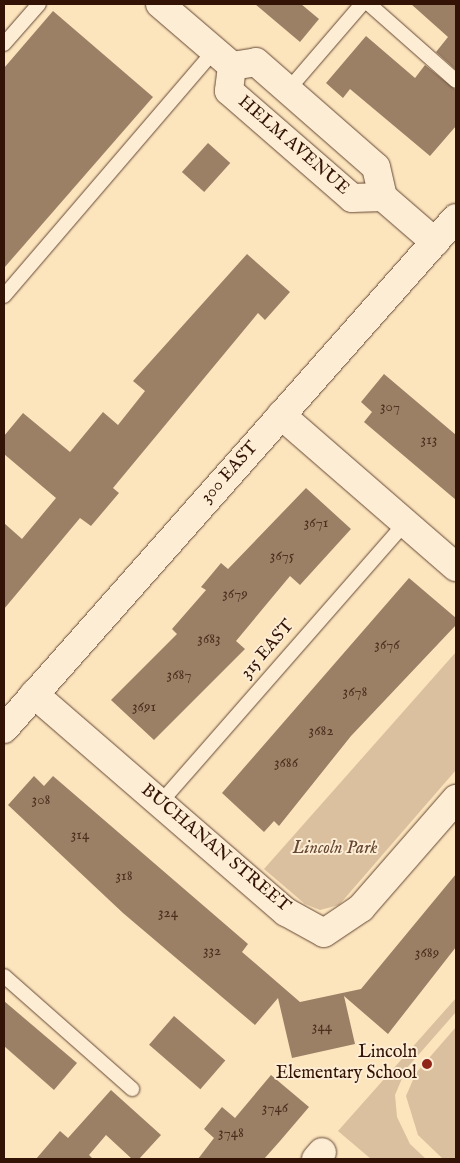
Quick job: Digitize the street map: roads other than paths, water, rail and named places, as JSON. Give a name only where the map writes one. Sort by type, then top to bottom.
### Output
[{"type":"street","points":[[160,4],[223,58]]},
{"type":"street","name":"HELM AVENUE","points":[[223,58],[256,62],[288,90],[376,167],[383,197],[352,198],[229,90],[223,58]]},
{"type":"street","points":[[383,197],[434,242]]},
{"type":"street","name":"300 EAST","points":[[4,729],[456,218]]},
{"type":"street","points":[[281,415],[456,567]]},
{"type":"street","name":"BUCHANAN STREET","points":[[34,694],[286,912],[324,933],[361,908],[456,799]]},
{"type":"lane","points":[[4,44],[39,4]]},
{"type":"lane","points":[[288,90],[362,4]]},
{"type":"lane","points":[[370,4],[456,82]]},
{"type":"lane","points":[[4,296],[223,58]]},
{"type":"lane","name":"315 EAST","points":[[160,803],[405,523]]},
{"type":"lane","points":[[4,976],[132,1089]]},
{"type":"place","name":"Lincoln Elementary School","points":[[427,1064]]},
{"type":"park label","name":"Lincoln Park","points":[[335,849]]}]
